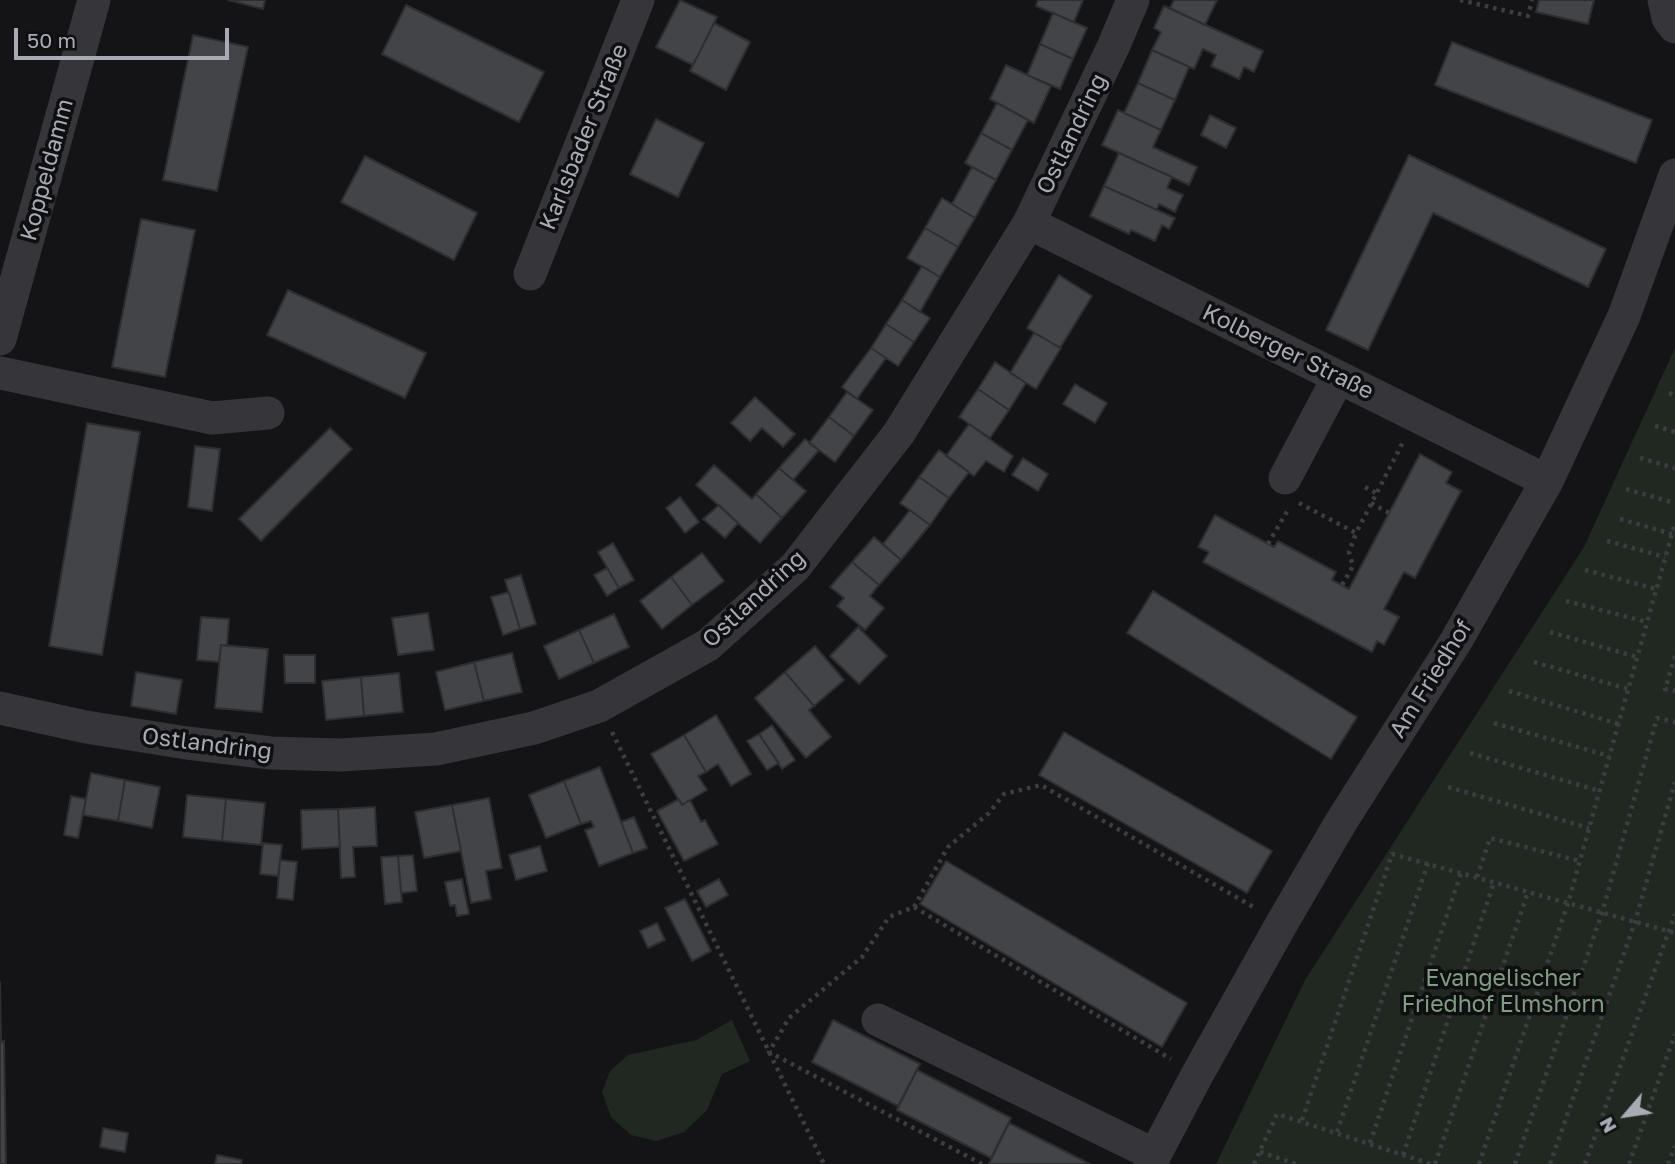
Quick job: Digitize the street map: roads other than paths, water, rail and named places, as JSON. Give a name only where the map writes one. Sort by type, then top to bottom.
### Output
[{"type":"street","name":"Koppeldamm","points":[[0,340],[94,0]]},
{"type":"street","name":"Karlsbader Straße","points":[[530,274],[638,0]]},
{"type":"street","name":"Ostlandring","points":[[0,708],[86,727],[271,753],[341,755],[436,749],[534,727],[599,706],[708,645],[795,567],[899,433],[1029,223],[1133,0]]},
{"type":"street","points":[[1664,0],[1668,18],[1675,27]]},
{"type":"street","name":"Am Friedhof","points":[[1152,1159],[1282,923],[1341,822],[1456,641],[1547,481],[1624,316],[1675,175]]},
{"type":"street","name":"Kolberger Straße","points":[[1029,223],[1547,481]]},
{"type":"street","points":[[0,373],[212,418],[268,413]]},
{"type":"street","points":[[1285,478],[1338,378]]},
{"type":"street","points":[[878,1020],[1152,1159]]},
{"type":"park label","name":"Evangelischer Friedhof Elmshorn","points":[[1503,992]]}]
